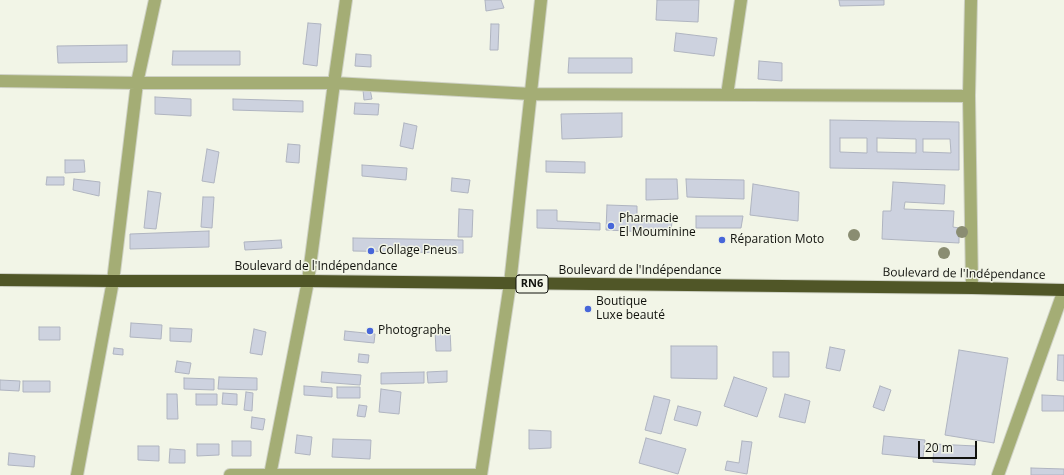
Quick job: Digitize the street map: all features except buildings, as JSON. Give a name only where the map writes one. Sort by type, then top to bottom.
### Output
[{"type":"highway","name":"Boulevard de l'Indépendance","points":[[0,280],[308,281],[1064,290]]},
{"type":"street","points":[[77,475],[113,281],[137,83],[155,0]]},
{"type":"street","points":[[270,475],[308,281],[346,0]]},
{"type":"street","points":[[230,475],[481,475],[510,284],[541,0]]},
{"type":"street","points":[[727,95],[741,0]]},
{"type":"street","points":[[971,0],[969,96],[972,288]]},
{"type":"street","points":[[0,81],[334,83],[531,94],[969,96]]},
{"type":"street","points":[[998,475],[1064,290]]},
{"type":"place","name":"Pharmacie El Mouminine","points":[[611,226]]},
{"type":"place","name":"Réparation Moto","points":[[722,240]]},
{"type":"place","name":"Collage Pneus","points":[[371,251]]},
{"type":"place","name":"Boutique Luxe beauté","points":[[588,309]]},
{"type":"place","name":"Photographe","points":[[370,331]]}]
